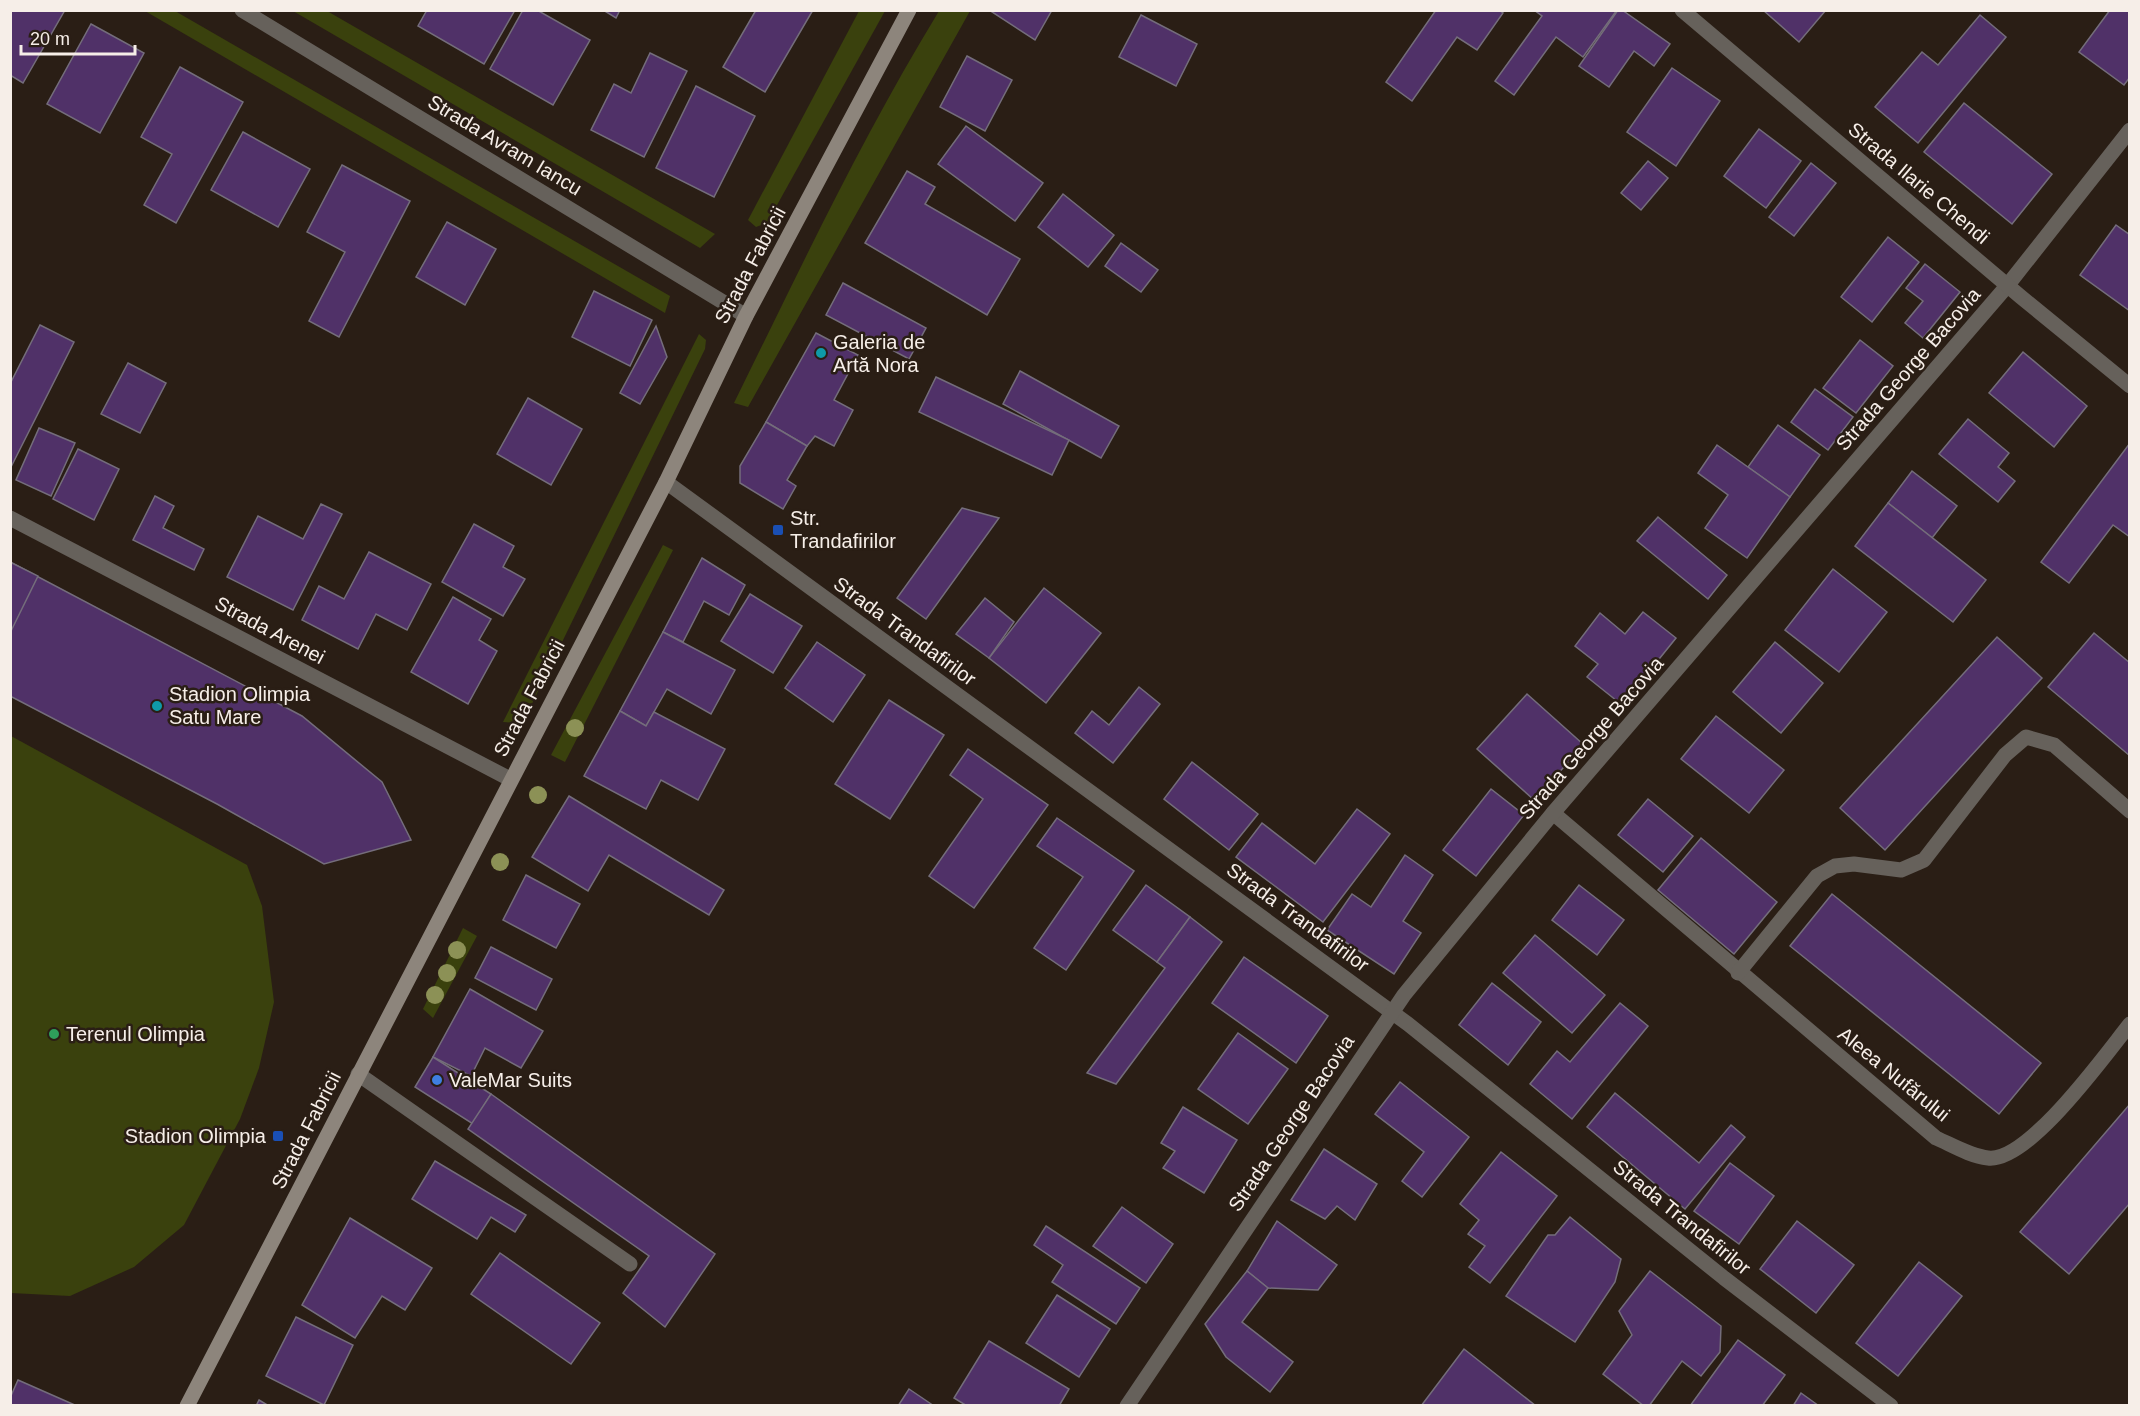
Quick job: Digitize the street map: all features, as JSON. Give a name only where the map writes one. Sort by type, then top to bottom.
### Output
[{"type":"main road","name":"Strada Fabricii","points":[[188,1406],[510,779],[666,482],[746,316],[909,10]]},
{"type":"street","name":"Strada Avram Iancu","points":[[242,10],[746,316]]},
{"type":"street","name":"Strada Ilarie Chendi","points":[[1682,10],[2007,286],[2130,386]]},
{"type":"street","name":"Strada George Bacovia","points":[[1127,1406],[1391,1011],[1553,813],[2007,286],[2130,130]]},
{"type":"street","name":"Strada Trandafirilor","points":[[666,482],[1391,1011],[1724,1278],[1891,1406]]},
{"type":"street","name":"Strada Arenei","points":[[10,518],[510,779]]},
{"type":"street","points":[[1738,972],[1817,876],[1835,866],[1854,864],[1901,870],[1924,860],[2005,755],[2026,737],[2054,745],[2130,811]]},
{"type":"street","name":"Aleea Nufărului","points":[[1553,813],[1936,1138],[1968,1152],[1990,1159],[2018,1149],[2042,1130],[2130,1024]]},
{"type":"street","points":[[358,1074],[630,1264]]},
{"type":"green space","points":[[145,11],[175,11],[670,296],[665,313]]},
{"type":"green space","points":[[293,11],[327,11],[715,234],[700,248]]},
{"type":"green space","points":[[859,11],[885,11],[767,223],[756,227],[748,220]]},
{"type":"green space","points":[[939,11],[970,11],[748,407],[734,403],[857,156]]},
{"type":"green space","points":[[699,334],[706,340],[705,349],[526,716],[515,723],[503,722]]},
{"type":"green space","points":[[663,545],[673,550],[565,762],[551,755]]},
{"type":"green space","points":[[11,736],[247,865],[262,906],[274,1002],[259,1068],[240,1119],[184,1225],[134,1267],[70,1296],[11,1293]]},
{"type":"green space","points":[[463,928],[477,936],[433,1018],[423,1009]]},
{"type":"building","points":[[10,10],[65,10],[23,83],[10,75]]},
{"type":"building","points":[[427,10],[515,10],[484,64],[418,26]]},
{"type":"building","points":[[523,10],[537,10],[590,40],[553,105],[490,69]]},
{"type":"building","points":[[603,10],[620,10],[616,18]]},
{"type":"building","points":[[756,10],[813,10],[765,92],[723,67]]},
{"type":"building","points":[[989,10],[1052,10],[1035,40]]},
{"type":"building","points":[[1436,10],[1499,10],[1503,13],[1477,50],[1457,37],[1412,101],[1386,82]]},
{"type":"building","points":[[1534,10],[1617,10],[1583,57],[1556,37],[1514,95],[1495,81],[1542,16]]},
{"type":"building","points":[[1618,10],[1622,10],[1670,44],[1654,66],[1634,51],[1609,87],[1579,66]]},
{"type":"building","points":[[1763,10],[1826,10],[1799,42]]},
{"type":"building","points":[[2110,10],[2130,10],[2130,77],[2124,85],[2079,52]]},
{"type":"building","points":[[1141,15],[1197,44],[1176,86],[1119,57]]},
{"type":"building","points":[[1980,15],[2006,37],[1918,143],[1875,107],[1922,52],[1938,65]]},
{"type":"building","points":[[91,24],[144,53],[100,133],[47,104]]},
{"type":"building","points":[[650,53],[687,71],[644,157],[591,130],[614,84],[631,93]]},
{"type":"building","points":[[967,56],[1012,80],[985,131],[940,107]]},
{"type":"building","points":[[180,67],[243,102],[176,223],[144,205],[172,154],[141,137]]},
{"type":"building","points":[[1672,68],[1720,101],[1676,166],[1627,132]]},
{"type":"building","points":[[696,86],[755,116],[714,197],[656,168]]},
{"type":"building","points":[[1964,103],[2052,174],[2012,224],[1924,152]]},
{"type":"building","points":[[966,126],[1043,183],[1015,221],[938,164]]},
{"type":"building","points":[[1759,129],[1801,161],[1766,208],[1724,176]]},
{"type":"building","points":[[243,132],[310,169],[278,227],[211,190]]},
{"type":"building","points":[[1648,161],[1668,178],[1641,210],[1621,193]]},
{"type":"building","points":[[1811,163],[1836,183],[1794,236],[1769,217]]},
{"type":"building","points":[[342,165],[410,201],[339,337],[309,321],[345,252],[307,232]]},
{"type":"building","points":[[907,171],[935,187],[925,204],[1020,259],[987,315],[865,243]]},
{"type":"building","points":[[1063,194],[1114,235],[1088,267],[1038,227]]},
{"type":"building","points":[[447,222],[496,249],[465,305],[416,277]]},
{"type":"building","points":[[2116,225],[2130,235],[2130,311],[2080,275]]},
{"type":"building","points":[[1888,237],[1919,262],[1872,322],[1841,297]]},
{"type":"building","points":[[1121,243],[1158,270],[1141,292],[1105,266]]},
{"type":"building","points":[[1925,264],[1960,292],[1923,338],[1905,323],[1923,301],[1906,288]]},
{"type":"building","points":[[843,283],[926,328],[909,359],[826,315]]},
{"type":"building","points":[[594,291],[652,320],[630,366],[572,337]]},
{"type":"building","points":[[40,325],[74,342],[10,469],[10,384]]},
{"type":"building","points":[[656,326],[667,357],[640,404],[620,393]]},
{"type":"building","points":[[816,333],[858,355],[834,400],[853,410],[834,446],[815,436],[807,446],[766,422]]},
{"type":"building","points":[[1860,340],[1893,366],[1856,413],[1823,388]]},
{"type":"building","points":[[2023,352],[2087,406],[2054,447],[1989,393]]},
{"type":"building","points":[[128,363],[166,383],[140,433],[101,414]]},
{"type":"building","points":[[1020,371],[1119,426],[1101,458],[1003,404]]},
{"type":"building","points":[[936,377],[1069,440],[1052,475],[919,412]]},
{"type":"building","points":[[1815,389],[1853,417],[1828,450],[1791,422]]},
{"type":"building","points":[[528,398],[582,429],[551,485],[497,454]]},
{"type":"building","points":[[1968,419],[2009,453],[1998,467],[2015,481],[1998,502],[1939,454]]},
{"type":"building","points":[[766,422],[807,446],[787,480],[796,486],[783,509],[740,483],[740,466]]},
{"type":"building","points":[[1778,425],[1820,455],[1790,497],[1748,467]]},
{"type":"building","points":[[39,428],[75,443],[51,496],[16,480]]},
{"type":"building","points":[[2130,443],[2130,537],[2113,525],[2069,583],[2041,562]]},
{"type":"building","points":[[1717,445],[1790,497],[1747,558],[1705,528],[1728,495],[1698,473]]},
{"type":"building","points":[[78,449],[119,469],[94,520],[53,499]]},
{"type":"building","points":[[1912,471],[1957,506],[1932,538],[1888,503]]},
{"type":"building","points":[[155,496],[174,506],[163,528],[204,549],[194,570],[133,540]]},
{"type":"building","points":[[1888,503],[1986,580],[1953,622],[1855,546]]},
{"type":"building","points":[[321,504],[342,514],[293,610],[227,577],[258,516],[303,539]]},
{"type":"building","points":[[962,508],[999,518],[926,619],[897,598]]},
{"type":"building","points":[[1658,517],[1727,575],[1708,599],[1637,541]]},
{"type":"building","points":[[474,524],[514,546],[503,567],[525,579],[503,616],[442,582]]},
{"type":"building","points":[[369,552],[431,584],[407,630],[376,614],[358,649],[302,620],[319,586],[344,599]]},
{"type":"building","points":[[702,558],[745,585],[729,615],[704,601],[683,642],[663,632]]},
{"type":"building","name":"Stadion Olimpia Satu Mare","points":[[10,562],[302,716],[382,782],[411,840],[324,864],[217,804],[10,696]]},
{"type":"building","points":[[10,562],[38,576],[11,631],[10,630]]},
{"type":"building","points":[[1833,569],[1887,612],[1839,672],[1785,630]]},
{"type":"building","points":[[1044,588],[1101,633],[1046,703],[989,658]]},
{"type":"building","points":[[750,594],[802,626],[773,673],[721,641]]},
{"type":"building","points":[[453,597],[491,619],[479,640],[497,651],[468,704],[411,672]]},
{"type":"building","points":[[985,598],[1014,622],[989,658],[956,634]]},
{"type":"building","points":[[1643,612],[1676,638],[1622,705],[1587,677],[1598,664],[1575,646],[1600,613],[1625,634]]},
{"type":"building","points":[[663,632],[735,670],[711,714],[667,689],[646,726],[620,711]]},
{"type":"building","points":[[2094,633],[2130,663],[2130,756],[2048,687]]},
{"type":"building","points":[[1997,637],[2042,678],[1885,850],[1840,808]]},
{"type":"building","points":[[817,642],[865,675],[833,722],[785,688]]},
{"type":"building","points":[[1775,642],[1823,683],[1781,733],[1733,692]]},
{"type":"building","points":[[1139,687],[1160,704],[1113,763],[1075,733],[1092,711],[1109,725]]},
{"type":"building","points":[[1527,694],[1584,745],[1534,800],[1477,749]]},
{"type":"building","points":[[889,700],[944,735],[890,819],[835,784]]},
{"type":"building","points":[[620,711],[646,726],[654,712],[725,749],[698,800],[661,780],[646,809],[584,776]]},
{"type":"building","points":[[1716,716],[1784,770],[1749,813],[1681,759]]},
{"type":"building","points":[[968,749],[1048,805],[974,908],[929,876],[983,799],[950,775]]},
{"type":"building","points":[[1192,762],[1258,814],[1229,850],[1164,799]]},
{"type":"building","points":[[1491,789],[1524,815],[1476,876],[1443,850]]},
{"type":"building","points":[[569,796],[724,890],[709,915],[609,855],[588,891],[532,857]]},
{"type":"building","points":[[1648,799],[1693,836],[1663,872],[1618,835]]},
{"type":"building","points":[[1357,809],[1390,834],[1323,922],[1236,857],[1262,823],[1315,864]]},
{"type":"building","points":[[1057,818],[1134,871],[1066,970],[1034,948],[1083,877],[1037,846]]},
{"type":"building","points":[[1701,838],[1777,902],[1734,954],[1658,890]]},
{"type":"building","points":[[1405,855],[1433,875],[1403,921],[1421,933],[1394,974],[1327,930],[1352,894],[1371,907]]},
{"type":"building","points":[[526,875],[580,904],[556,948],[503,920]]},
{"type":"building","points":[[1146,885],[1190,917],[1157,962],[1113,930]]},
{"type":"building","points":[[1579,885],[1624,920],[1597,955],[1552,920]]},
{"type":"building","points":[[1832,894],[2041,1063],[1999,1114],[1790,946]]},
{"type":"building","points":[[1190,917],[1222,942],[1116,1084],[1087,1073],[1165,968],[1157,962]]},
{"type":"building","points":[[1535,935],[1605,995],[1572,1033],[1503,973]]},
{"type":"building","points":[[491,947],[552,979],[536,1010],[475,978]]},
{"type":"building","points":[[1244,957],[1328,1016],[1296,1063],[1212,1003]]},
{"type":"building","points":[[1492,983],[1541,1022],[1508,1065],[1459,1025]]},
{"type":"building","points":[[470,989],[543,1031],[521,1068],[485,1048],[471,1076],[433,1057]]},
{"type":"building","points":[[1620,1003],[1648,1026],[1572,1119],[1530,1084],[1557,1051],[1570,1062]]},
{"type":"building","points":[[1238,1033],[1288,1069],[1248,1124],[1198,1089]]},
{"type":"building","points":[[433,1057],[491,1094],[473,1124],[415,1087]]},
{"type":"building","points":[[1400,1082],[1469,1137],[1422,1197],[1402,1181],[1424,1152],[1375,1114]]},
{"type":"building","points":[[1615,1093],[1699,1163],[1731,1125],[1745,1137],[1685,1209],[1587,1127]]},
{"type":"building","points":[[491,1094],[715,1254],[665,1327],[623,1293],[649,1256],[468,1129]]},
{"type":"building","points":[[2130,1104],[2130,1203],[2069,1274],[2020,1232]]},
{"type":"building","points":[[1183,1107],[1237,1140],[1204,1193],[1163,1168],[1175,1151],[1161,1143]]},
{"type":"building","points":[[1324,1149],[1377,1184],[1355,1220],[1337,1206],[1325,1219],[1291,1200]]},
{"type":"building","points":[[1501,1152],[1557,1196],[1490,1283],[1469,1267],[1485,1246],[1468,1234],[1479,1220],[1460,1204]]},
{"type":"building","points":[[435,1161],[526,1215],[515,1232],[491,1217],[477,1239],[412,1199]]},
{"type":"building","points":[[1730,1163],[1774,1196],[1739,1244],[1694,1211]]},
{"type":"building","points":[[1122,1207],[1173,1244],[1146,1283],[1093,1246]]},
{"type":"building","points":[[1570,1217],[1621,1259],[1615,1282],[1575,1342],[1506,1296],[1548,1235],[1555,1235]]},
{"type":"building","points":[[350,1218],[432,1268],[405,1310],[382,1296],[355,1338],[302,1305]]},
{"type":"building","points":[[1277,1221],[1337,1265],[1318,1290],[1268,1288],[1247,1271]]},
{"type":"building","points":[[1797,1221],[1854,1265],[1816,1313],[1760,1269]]},
{"type":"building","points":[[1046,1226],[1140,1288],[1116,1324],[1052,1282],[1063,1265],[1034,1245]]},
{"type":"building","points":[[500,1253],[600,1323],[571,1364],[471,1294]]},
{"type":"building","points":[[1919,1262],[1962,1296],[1898,1376],[1856,1343]]},
{"type":"building","points":[[1247,1271],[1268,1288],[1242,1322],[1293,1362],[1270,1392],[1226,1357],[1205,1324]]},
{"type":"building","points":[[1650,1271],[1721,1326],[1720,1352],[1701,1376],[1682,1361],[1649,1406],[1644,1406],[1603,1374],[1632,1335],[1619,1311]]},
{"type":"building","points":[[1057,1295],[1110,1329],[1079,1377],[1026,1343]]},
{"type":"building","points":[[296,1317],[353,1345],[324,1405],[266,1376]]},
{"type":"building","points":[[1738,1340],[1785,1375],[1762,1406],[1690,1406]]},
{"type":"building","points":[[989,1341],[1069,1389],[1059,1406],[967,1406],[954,1398]]},
{"type":"building","points":[[1464,1349],[1536,1406],[1421,1406]]},
{"type":"building","points":[[18,1380],[77,1406],[10,1406],[10,1398]]},
{"type":"building","points":[[909,1389],[934,1406],[898,1406]]},
{"type":"building","points":[[1801,1393],[1819,1406],[1793,1406]]},
{"type":"building","points":[[259,1400],[269,1406],[256,1406]]},
{"type":"place","name":"Galeria de Artă Nora","points":[[821,353]]},
{"type":"place","name":"Str. Trandafirilor","points":[[778,530]]},
{"type":"place","name":"Stadion Olimpia Satu Mare","points":[[157,706]]},
{"type":"place","name":"Terenul Olimpia","points":[[54,1034]]},
{"type":"place","name":"ValeMar Suits","points":[[437,1080]]},
{"type":"place","name":"Stadion Olimpia","points":[[278,1136]]}]
